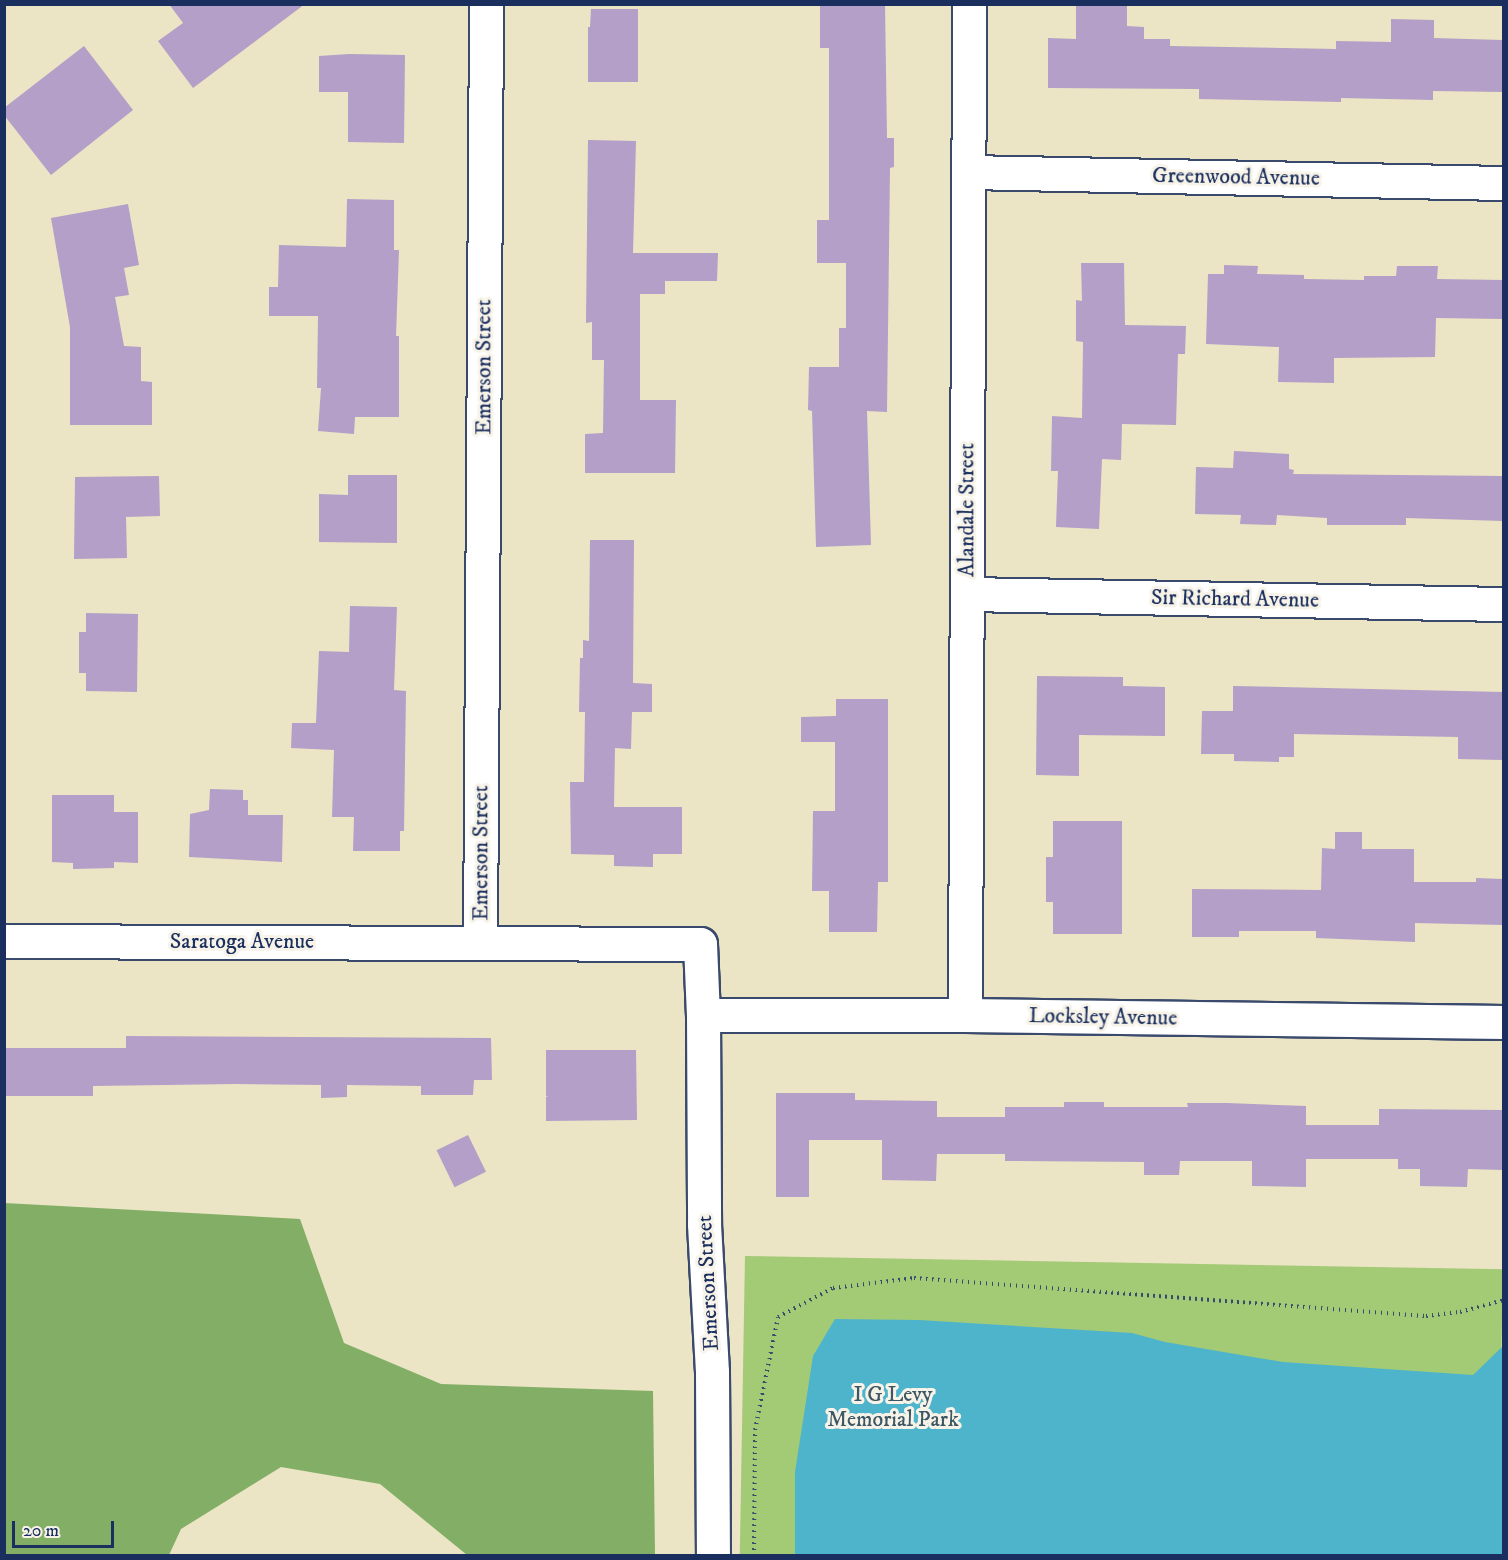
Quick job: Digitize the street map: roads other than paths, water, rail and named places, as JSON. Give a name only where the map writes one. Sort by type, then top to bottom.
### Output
[{"type":"street","name":"Emerson Street","points":[[486,4],[480,942],[700,944],[703,1015],[704,1224],[712,1372],[713,1556]]},
{"type":"street","name":"Alandale Street","points":[[965,1015],[969,4]]},
{"type":"street","name":"Greenwood Avenue","points":[[968,172],[1503,183]]},
{"type":"street","name":"Sir Richard Avenue","points":[[967,594],[1503,604]]},
{"type":"street","name":"Saratoga Avenue","points":[[4,941],[480,942]]},
{"type":"street","name":"Locksley Avenue","points":[[703,1015],[965,1015],[1503,1023]]},
{"type":"water","name":"I G Levy Memorial Park","points":[[835,1319],[919,1320],[1132,1333],[1165,1342],[1283,1362],[1473,1375],[1503,1346],[1503,1555],[795,1555],[795,1472],[813,1356]]}]
